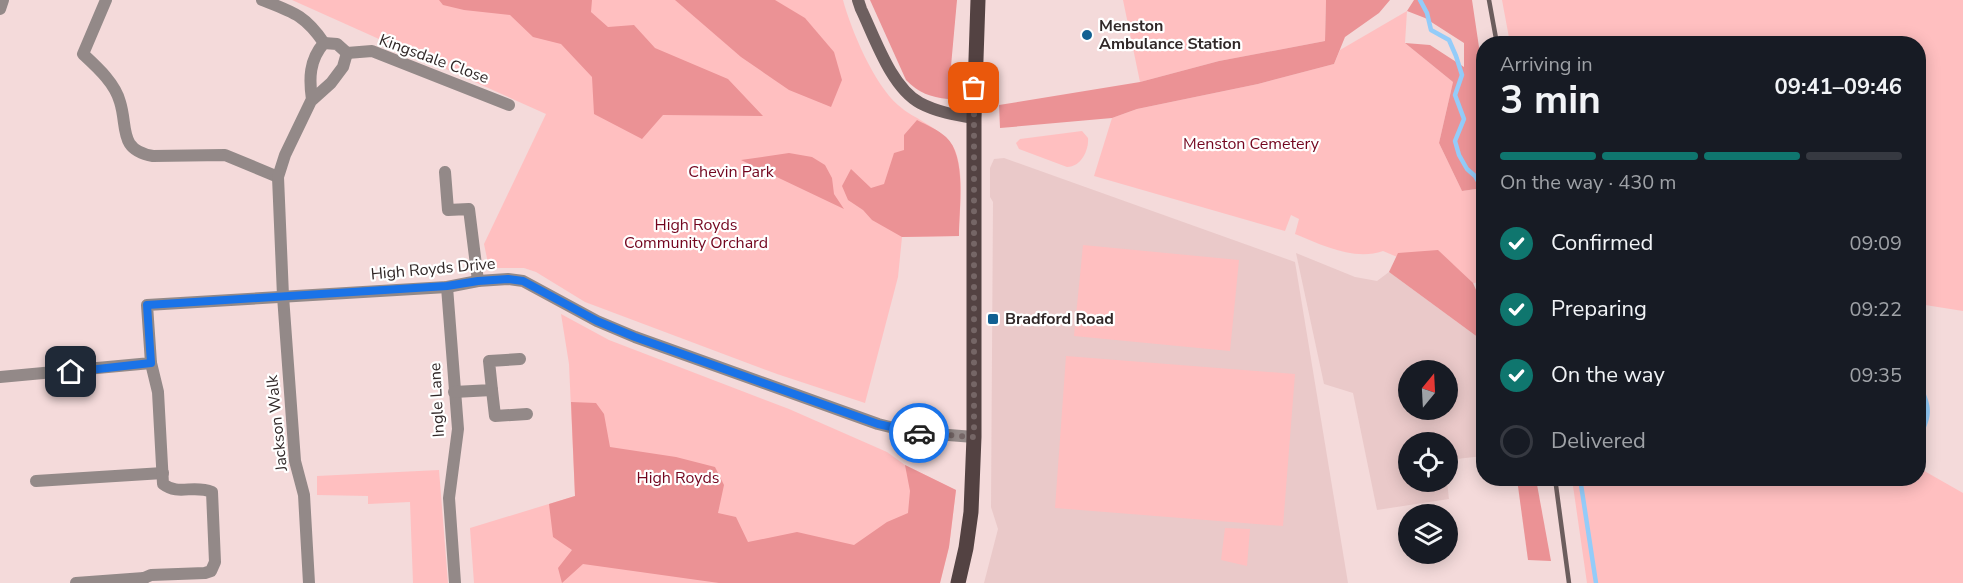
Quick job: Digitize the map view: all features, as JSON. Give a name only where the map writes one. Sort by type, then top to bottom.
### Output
[{"type":"main road","points":[[958,583],[971,512],[974,437],[974,118],[978,0]]},
{"type":"street","points":[[0,9],[3,0]]},
{"type":"street","points":[[106,0],[83,54],[111,84],[120,102],[124,130],[132,147],[141,154],[153,156],[225,155],[278,177],[285,155],[312,100],[331,83],[343,67],[347,53],[337,44],[324,43]]},
{"type":"street","points":[[262,0],[298,14],[314,28],[324,43]]},
{"type":"street","points":[[858,0],[894,78],[908,93],[919,102],[945,113],[974,118]]},
{"type":"street","points":[[312,100],[311,67],[315,53],[324,43]]},
{"type":"street","name":"Kingsdale Close","points":[[347,53],[372,51],[509,105]]},
{"type":"street","points":[[445,172],[448,210],[469,209],[478,281]]},
{"type":"street","name":"Jackson Walk","points":[[278,177],[283,296],[295,461],[304,495],[309,583]]},
{"type":"street","name":"High Royds Drive","points":[[151,363],[147,305],[447,286],[508,279],[523,281],[597,321],[635,337],[878,424],[910,432],[974,437]]},
{"type":"street","name":"Ingle Lane","points":[[447,286],[458,429],[449,498],[455,583]]},
{"type":"street","points":[[520,358],[489,361],[495,416],[527,414]]},
{"type":"street","points":[[0,377],[151,363],[158,392],[163,484],[171,490],[202,488],[212,492],[215,562],[211,571],[151,575],[143,580],[76,583]]},
{"type":"street","points":[[454,392],[492,390]]},
{"type":"street","points":[[36,481],[163,473]]},
{"type":"shaded area","points":[[1004,158],[1295,262],[1348,583],[984,583],[998,529],[991,507],[993,202],[990,197],[990,168],[994,159]]},
{"type":"shaded area","points":[[1296,253],[1355,277],[1377,281],[1389,272],[1476,336],[1476,457],[1458,459],[1458,432],[1398,432],[1398,492],[1448,492],[1449,499],[1398,504],[1398,507],[1377,510],[1353,393],[1324,384]]},
{"type":"green space","name":"Chevin Park","points":[[292,0],[843,0],[864,56],[880,84],[904,110],[945,136],[955,150],[961,182],[959,236],[902,237],[898,277],[865,403],[777,374],[585,302],[536,272],[524,268],[489,268],[484,244],[546,114]]},
{"type":"green space","points":[[439,0],[592,0],[591,12],[608,27],[634,25],[655,48],[728,79],[763,116],[663,115],[642,139],[594,114],[592,77],[561,44],[533,37],[510,15],[464,10],[443,5]]},
{"type":"green space","points":[[675,0],[775,0],[805,18],[834,52],[842,80],[831,107],[789,90],[741,57]]},
{"type":"green space","points":[[870,0],[957,0],[948,99],[925,94],[906,80]]},
{"type":"green space","points":[[1123,0],[1326,0],[1325,41],[1219,61],[1140,82]]},
{"type":"green space","points":[[1326,0],[1390,0],[1379,13],[1345,37],[1334,64],[1258,84],[1137,109],[1112,118],[1000,128],[999,105],[1140,82],[1219,61],[1325,41]]},
{"type":"green space","points":[[1414,0],[1472,0],[1477,36],[1476,189],[1462,191],[1439,143],[1453,82],[1405,43],[1430,45],[1464,67],[1464,43],[1425,18],[1407,11]]},
{"type":"green space","points":[[1502,0],[1963,0],[1963,311],[1926,305],[1926,36],[1509,36]]},
{"type":"green space","name":"Menston Cemetery","points":[[1407,11],[1405,43],[1453,82],[1439,143],[1462,191],[1476,189],[1476,282],[1466,286],[1383,251],[1361,254],[1327,247],[1295,234],[1299,219],[1291,215],[1285,231],[1094,176],[1112,118],[1137,109],[1258,84],[1334,64],[1340,50]]},
{"type":"green space","points":[[917,120],[946,137],[957,157],[960,184],[959,236],[902,237],[872,220],[863,210],[848,200],[842,186],[851,169],[871,188],[884,184],[894,153],[904,150],[904,135]]},
{"type":"green space","points":[[1082,131],[1088,138],[1087,148],[1080,161],[1067,167],[1019,149],[1016,143],[1020,139]]},
{"type":"green space","points":[[789,153],[812,157],[825,165],[832,178],[834,194],[844,209],[741,160]]},
{"type":"green space","points":[[1083,245],[1239,260],[1230,351],[1074,336]]},
{"type":"green space","points":[[1438,250],[1473,283],[1476,290],[1476,336],[1389,272],[1398,253]]},
{"type":"green space","name":"High Royds","points":[[561,314],[609,340],[789,409],[887,452],[905,465],[956,490],[949,547],[940,583],[474,583],[470,528],[575,496],[569,364]]},
{"type":"green space","points":[[1066,356],[1295,374],[1283,526],[1055,508]]},
{"type":"green space","points":[[571,402],[596,403],[604,414],[610,447],[676,457],[715,467],[724,485],[718,513],[736,517],[748,542],[797,532],[854,545],[887,522],[908,513],[910,491],[905,465],[956,490],[949,547],[940,583],[719,583],[583,564],[562,583],[558,568],[572,550],[553,537],[549,504],[575,496]]},
{"type":"green space","points":[[439,470],[448,583],[413,583],[410,502],[368,504],[368,496],[317,495],[317,476]]},
{"type":"green space","points":[[1926,472],[1963,493],[1963,583],[1587,583],[1573,486],[1926,486]]},
{"type":"green space","points":[[1518,486],[1537,486],[1551,561],[1528,560]]},
{"type":"green space","points":[[1225,528],[1250,529],[1247,566],[1221,560]]},
{"type":"water","points":[[1926,394],[1930,408],[1926,427]]},
{"type":"waterway","points":[[1420,0],[1427,13],[1431,30],[1449,40],[1462,75],[1455,95],[1464,119],[1455,141],[1459,155],[1467,169],[1476,178]]},
{"type":"waterway","points":[[1581,486],[1596,583]]},
{"type":"railway","points":[[1489,0],[1496,36]]},
{"type":"railway","points":[[1556,486],[1569,583]]},
{"type":"way so far","points":[[919,433],[974,437],[974,88]]},
{"type":"place","name":"Menston Ambulance Station","points":[[1087,35]]},
{"type":"place","name":"Bradford Road","points":[[993,319]]},
{"type":"route","points":[[71,372],[151,363],[147,305],[447,286],[508,279],[523,281],[597,321],[635,337],[878,424],[919,433]]},
{"type":"park label","name":"High Royds Community Orchard","points":[[696,234]]}]
